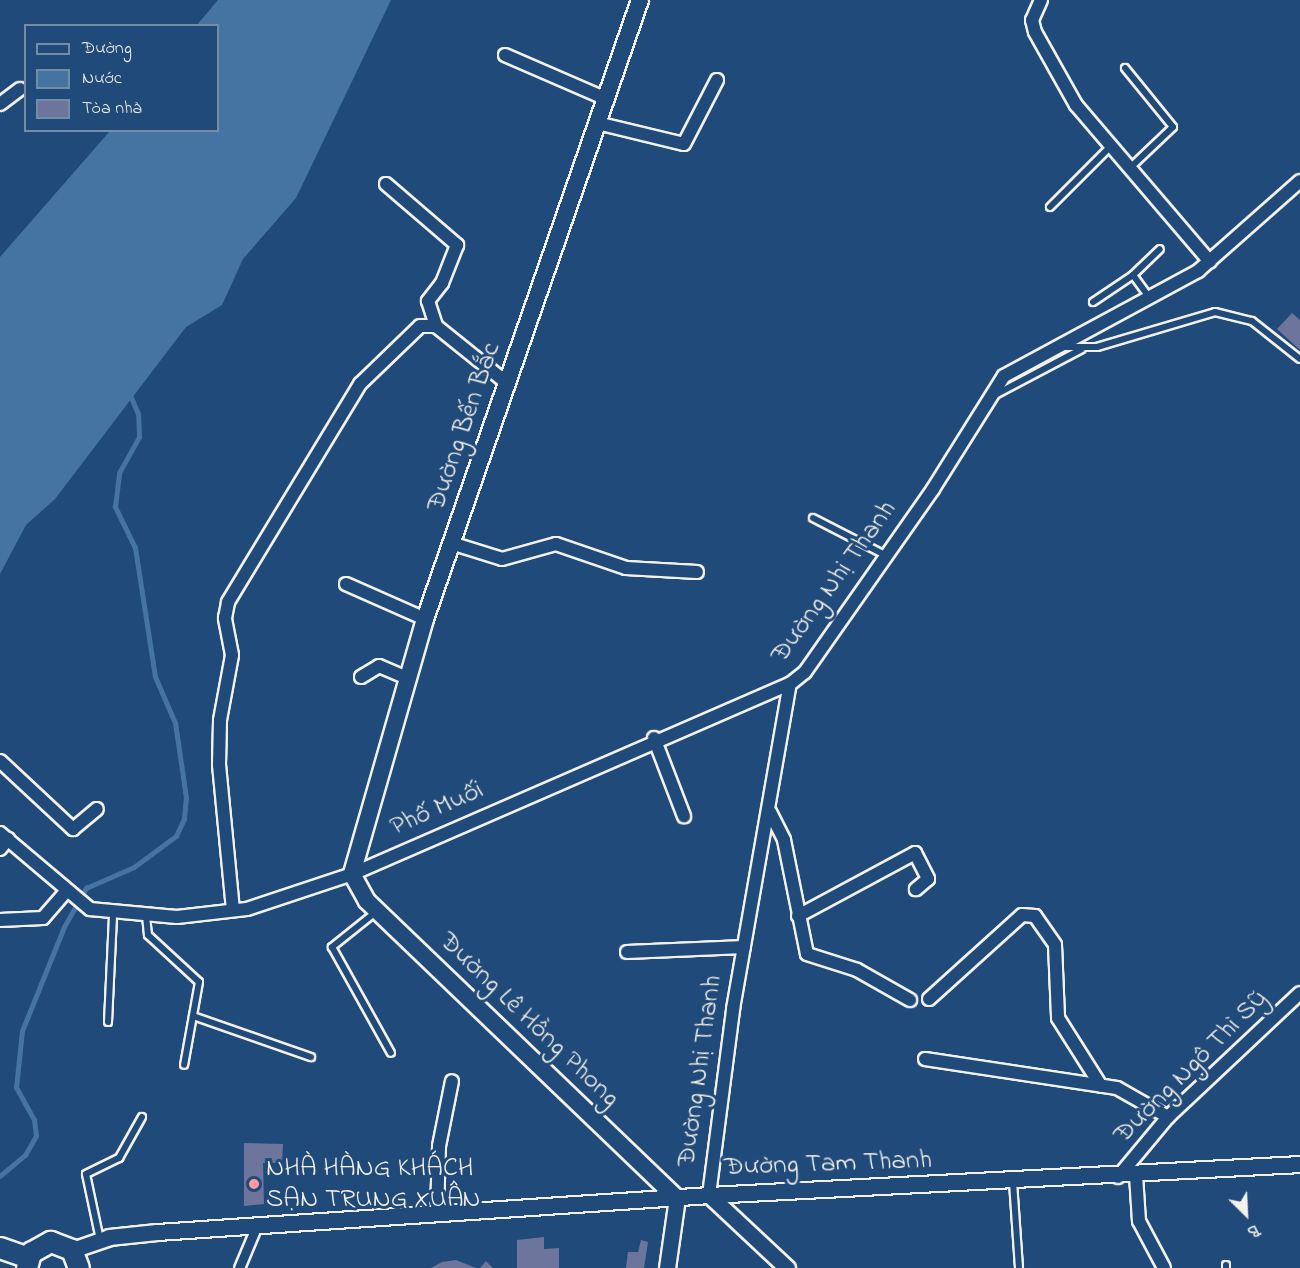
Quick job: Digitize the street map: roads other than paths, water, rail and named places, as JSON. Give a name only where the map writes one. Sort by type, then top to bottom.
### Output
[{"type":"main road","name":"Đường Bến Bắc","points":[[352,874],[425,619],[640,0]]},
{"type":"main road","name":"Đường Lê Hồng Phong","points":[[352,874],[378,910],[677,1198]]},
{"type":"main road","points":[[0,1248],[28,1263],[51,1242],[76,1259]]},
{"type":"street","points":[[1041,0],[1032,20],[1051,66],[1111,146],[1210,262]]},
{"type":"street","points":[[505,55],[606,99]]},
{"type":"street","points":[[597,123],[684,144],[717,81]]},
{"type":"street","points":[[0,104],[20,89]]},
{"type":"street","name":"Đường Nhị Thanh","points":[[709,1195],[744,947],[770,812],[790,684],[805,672],[989,398],[1017,365],[1149,297],[1210,262],[1300,181]]},
{"type":"street","points":[[386,184],[457,245],[442,284],[428,301],[436,326],[507,382]]},
{"type":"street","points":[[233,910],[219,765],[220,720],[232,655],[225,612],[360,384],[420,326],[436,326]]},
{"type":"street","points":[[451,543],[502,559],[556,544],[626,568],[697,572]]},
{"type":"street","points":[[346,584],[425,619]]},
{"type":"street","points":[[361,677],[379,666],[407,678]]},
{"type":"street","name":"Phố Muối","points":[[67,894],[90,909],[113,915],[146,916],[233,910],[352,874],[654,738],[790,684]]},
{"type":"street","points":[[654,738],[684,816]]},
{"type":"street","points":[[0,761],[73,829],[97,809]]},
{"type":"street","points":[[770,812],[784,840],[804,948],[813,958],[849,967],[910,1000]]},
{"type":"street","points":[[0,920],[43,918],[67,894],[3,840]]},
{"type":"street","points":[[798,916],[915,853],[928,879],[916,889]]},
{"type":"street","points":[[929,999],[1022,915],[1035,915],[1055,945],[1058,1018],[1101,1086]]},
{"type":"street","points":[[627,952],[744,947]]},
{"type":"street","name":"Đường Ngô Thì Sỹ","points":[[1118,1177],[1168,1117],[1300,993]]},
{"type":"street","points":[[925,1059],[1128,1092],[1168,1117]]},
{"type":"street","points":[[437,1214],[439,1146],[452,1081]]},
{"type":"street","name":"Đường Tam Thanh","points":[[76,1259],[100,1240],[257,1226],[709,1195],[1118,1177],[1300,1164]]},
{"type":"street","points":[[1136,1175],[1139,1221],[1164,1268]]},
{"type":"street","points":[[709,1195],[788,1268]]},
{"type":"street","name":"Đường Nhị Thanh","points":[[667,1268],[677,1198]]},
{"type":"street","points":[[239,1268],[257,1226]]},
{"type":"lane","points":[[1125,68],[1173,127],[1130,168]]},
{"type":"lane","points":[[1050,207],[1111,146]]},
{"type":"lane","points":[[1093,302],[1133,275],[1161,249]]},
{"type":"lane","points":[[1133,275],[1149,297]]},
{"type":"lane","points":[[989,398],[1082,349],[1215,312],[1252,321],[1300,359]]},
{"type":"lane","points":[[1054,345],[1082,349]]},
{"type":"lane","points":[[813,518],[885,555]]},
{"type":"lane","points":[[378,910],[332,947],[391,1053]]},
{"type":"lane","points":[[108,1022],[113,915]]},
{"type":"lane","points":[[146,916],[148,935],[199,982],[184,1065]]},
{"type":"lane","points":[[193,1016],[311,1057]]},
{"type":"lane","points":[[100,1240],[86,1174],[119,1158],[142,1117]]},
{"type":"lane","points":[[1013,1182],[1019,1268]]},
{"type":"water","points":[[218,0],[391,0],[296,198],[243,259],[222,305],[186,327],[55,499],[26,525],[0,574],[0,257],[109,132],[219,132],[219,24],[198,24]]},
{"type":"waterway","points":[[0,1176],[25,1155],[36,1136],[34,1120],[16,1088],[22,1031],[64,927],[86,888],[134,867],[176,836],[184,819],[186,798],[175,723],[155,677],[135,548],[115,507],[119,473],[139,437],[138,414],[129,393]]},
{"type":"place","name":"NHÀ HÀNG KHÁCH SẠN TRUNG XUÂN","points":[[254,1184]]}]
